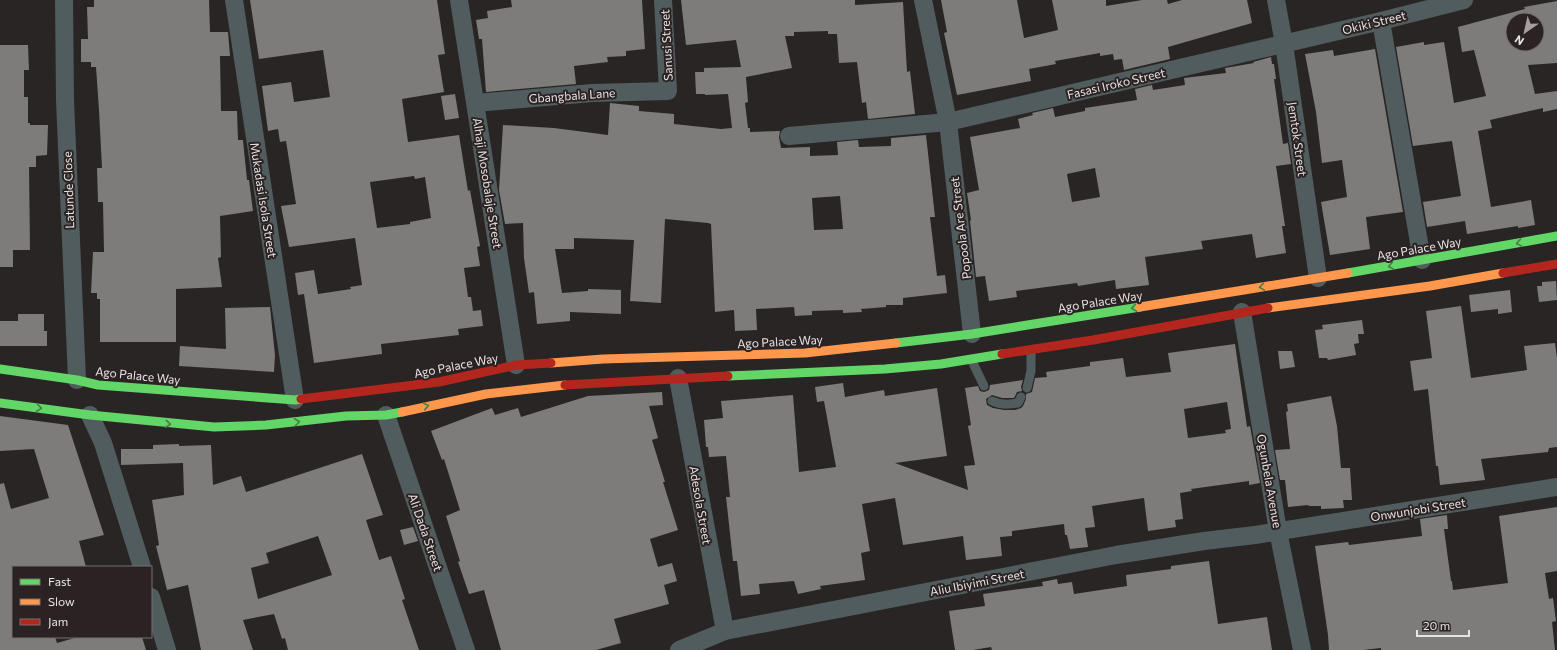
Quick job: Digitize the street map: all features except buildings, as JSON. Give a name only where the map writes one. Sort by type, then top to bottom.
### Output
[{"type":"main road","name":"Ago Palace Way","points":[[0,369],[76,380],[98,385],[194,396],[224,399],[295,400],[439,382],[516,365],[603,358],[805,353],[972,334],[1318,278],[1557,236]]},
{"type":"main road","points":[[0,403],[90,415],[214,427],[266,425],[346,416],[386,415],[486,394],[570,384],[885,369],[971,359],[1101,338],[1242,312],[1430,286],[1557,264]]},
{"type":"main road","points":[[182,425],[188,412]]},
{"type":"main road","points":[[214,427],[219,414]]},
{"type":"street","name":"Latunde Close","points":[[64,0],[64,100],[76,380]]},
{"type":"street","name":"Mukadasi Isola Street","points":[[234,0],[295,400]]},
{"type":"street","name":"Alhaji Mosobalaje Street","points":[[459,0],[516,365]]},
{"type":"street","name":"Sanusi Street","points":[[663,0],[668,91]]},
{"type":"street","name":"Popoola Are Street","points":[[923,0],[948,122],[972,334]]},
{"type":"street","name":"Jemtok Street","points":[[1276,0],[1284,44],[1318,278]]},
{"type":"street","name":"Okiki Street","points":[[1284,44],[1464,0]]},
{"type":"street","points":[[1381,21],[1422,260]]},
{"type":"street","name":"Fasasi Iroko Street","points":[[789,136],[948,122],[1284,44]]},
{"type":"street","name":"Gbangbala Lane","points":[[476,103],[592,93],[668,91]]},
{"type":"street","name":"Ogunbela Avenue","points":[[1242,312],[1278,531],[1302,650]]},
{"type":"street","name":"Adesola Street","points":[[678,378],[724,632]]},
{"type":"street","points":[[90,415],[103,443],[142,566]]},
{"type":"street","name":"Ali Dada Street","points":[[386,415],[466,650]]},
{"type":"street","name":"Onwunjobi Street","points":[[1278,531],[1557,487]]},
{"type":"street","name":"Aliu Ibiyimi Street","points":[[679,650],[724,632],[1116,555],[1278,531]]},
{"type":"street","points":[[152,600],[167,650]]},
{"type":"lane","points":[[1027,388],[1031,371],[1031,350]]},
{"type":"lane","points":[[971,359],[984,386]]},
{"type":"lane","points":[[992,401],[998,404],[1018,403],[1021,396]]},
{"type":"traffic: fast","points":[[1348,273],[1557,236]]},
{"type":"traffic: fast","points":[[896,343],[972,334],[1140,307]]},
{"type":"traffic: fast","points":[[728,376],[885,369],[941,364],[1002,354]]},
{"type":"traffic: fast","points":[[0,369],[77,380],[98,385],[295,400],[301,399]]},
{"type":"traffic: fast","points":[[0,403],[90,415],[214,427],[266,425],[346,416],[386,415],[402,412]]},
{"type":"traffic: slow","points":[[1140,307],[1348,273]]},
{"type":"traffic: slow","points":[[1268,308],[1430,286],[1503,273]]},
{"type":"traffic: slow","points":[[551,363],[603,359],[805,353],[896,343]]},
{"type":"traffic: slow","points":[[402,412],[486,394],[565,385]]},
{"type":"traffic: jam","points":[[1503,273],[1557,264]]},
{"type":"traffic: jam","points":[[1002,354],[1093,340],[1268,308]]},
{"type":"traffic: jam","points":[[301,399],[439,382],[516,365],[551,363]]},
{"type":"traffic: jam","points":[[565,385],[728,376]]}]
